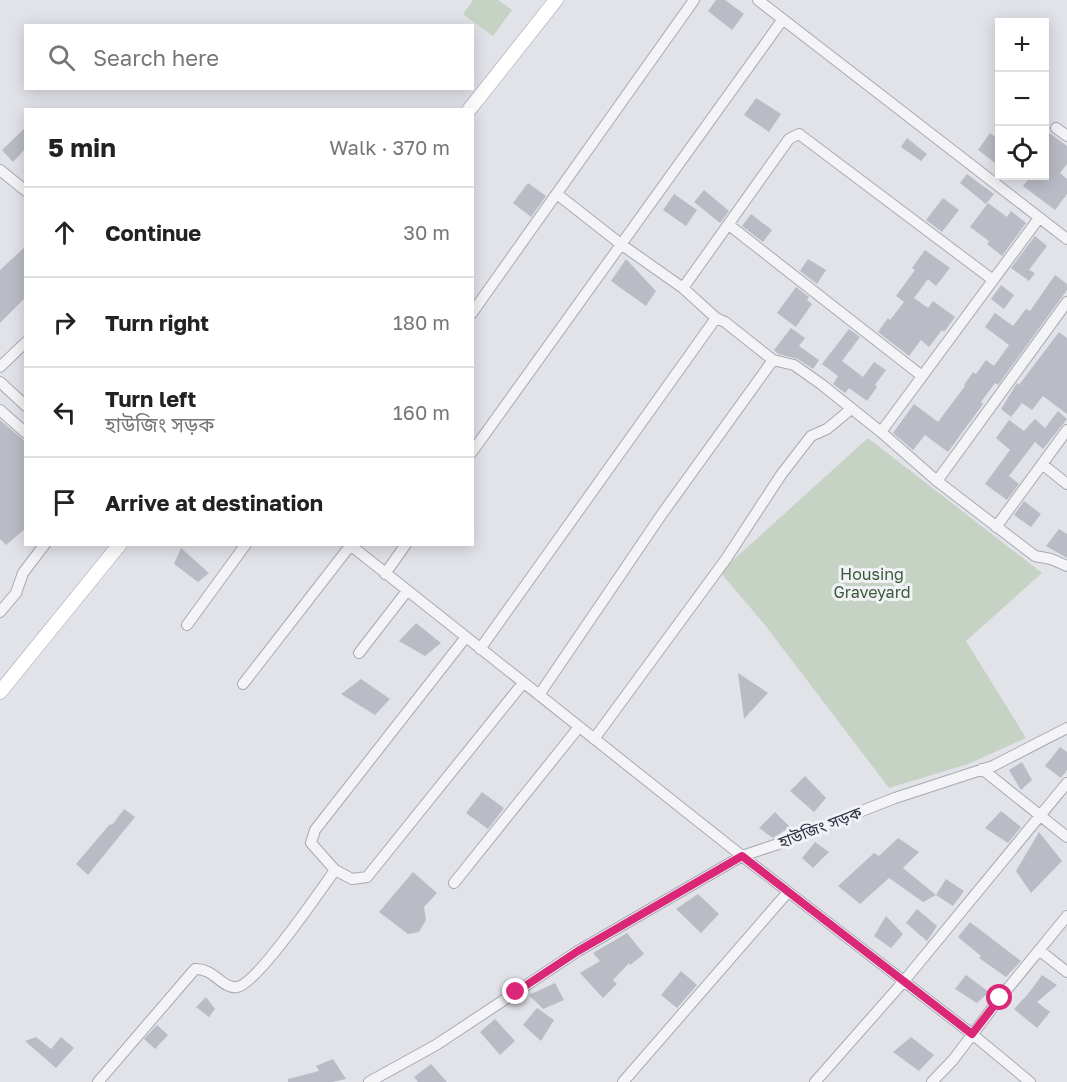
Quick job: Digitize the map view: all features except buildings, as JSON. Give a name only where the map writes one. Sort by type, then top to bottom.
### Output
[{"type":"main road","points":[[471,108],[556,0]]},
{"type":"main road","points":[[0,692],[118,546]]},
{"type":"street","points":[[474,310],[694,0]]},
{"type":"street","points":[[758,0],[1067,239]]},
{"type":"street","points":[[474,449],[783,19]]},
{"type":"street","points":[[1056,129],[1067,136]]},
{"type":"street","points":[[683,288],[789,139],[799,134],[993,280]]},
{"type":"street","points":[[0,170],[24,189]]},
{"type":"street","points":[[557,194],[622,245],[683,288],[716,318],[725,322],[773,360],[794,365],[881,432],[936,481],[1035,556],[1052,559],[1067,566]]},
{"type":"street","points":[[881,432],[1039,218]]},
{"type":"street","points":[[729,225],[922,376]]},
{"type":"street","points":[[936,481],[1067,302]]},
{"type":"street","points":[[480,649],[716,318]]},
{"type":"street","points":[[0,367],[24,344]]},
{"type":"street","points":[[539,695],[662,513],[773,360]]},
{"type":"street","points":[[0,382],[24,404]]},
{"type":"street","points":[[594,739],[726,559],[781,475],[811,436],[827,429],[851,409]]},
{"type":"street","points":[[0,410],[24,431]]},
{"type":"street","points":[[996,527],[1067,430]]},
{"type":"street","points":[[1042,464],[1067,484]]},
{"type":"street","points":[[0,612],[16,592],[23,573],[43,546]]},
{"type":"street","points":[[187,625],[245,546]]},
{"type":"street","points":[[243,684],[349,546]]},
{"type":"street","points":[[351,546],[1030,1082]]},
{"type":"street","points":[[385,573],[405,546]]},
{"type":"street","points":[[359,653],[408,591]]},
{"type":"street","points":[[466,637],[315,830],[311,843],[335,870],[352,879],[367,877],[523,683]]},
{"type":"street","points":[[454,883],[579,727]]},
{"type":"street","name":"হাউজিং সড়ক","points":[[369,1082],[436,1045],[578,951],[742,856],[895,798],[993,766],[1067,728]]},
{"type":"street","points":[[982,769],[1067,837]]},
{"type":"street","points":[[815,1082],[904,981],[1067,783]]},
{"type":"street","points":[[98,1082],[195,969],[209,970],[230,986],[237,987],[248,982],[290,931],[335,870]]},
{"type":"street","points":[[623,1082],[788,892]]},
{"type":"street","points":[[932,1082],[953,1060],[1067,916]]},
{"type":"street","points":[[1039,950],[1067,972]]},
{"type":"green space","points":[[473,0],[498,0],[512,10],[493,36],[463,14]]},
{"type":"green space","name":"Housing Graveyard","points":[[868,438],[1042,573],[966,641],[1026,738],[968,764],[889,788],[765,625],[720,572]]},
{"type":"route","points":[[516,992],[578,951],[742,856],[972,1034],[1000,998]]}]
